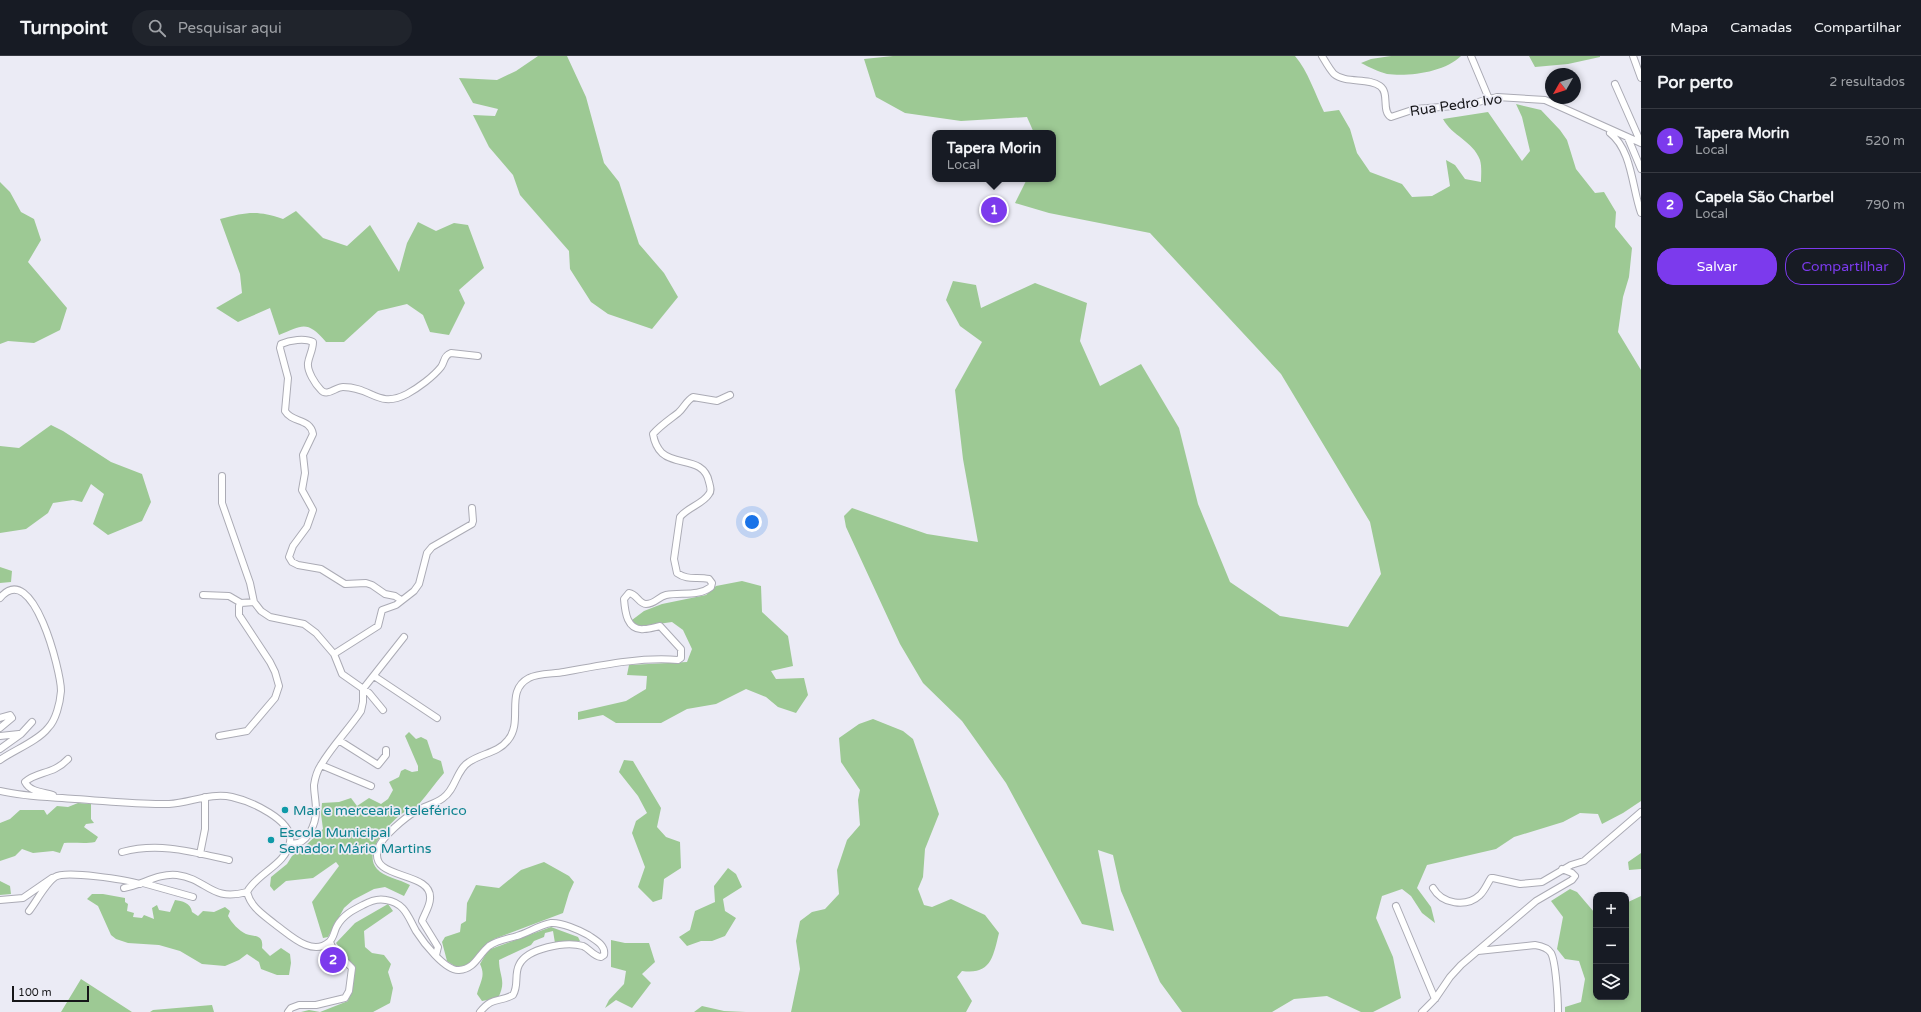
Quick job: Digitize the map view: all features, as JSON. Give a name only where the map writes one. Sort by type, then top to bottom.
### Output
[{"type":"street","name":"Rua Pedro Ivo","points":[[1322,56],[1334,74],[1382,87],[1384,90],[1388,116],[1391,117],[1415,109],[1467,105],[1497,97],[1545,100],[1641,144]]},
{"type":"street","points":[[1471,56],[1488,99]]},
{"type":"street","points":[[1633,56],[1641,78]]},
{"type":"street","points":[[1615,84],[1641,144]]},
{"type":"street","points":[[1600,126],[1616,138],[1625,152],[1641,214]]},
{"type":"street","points":[[1628,138],[1641,169]]},
{"type":"street","points":[[401,600],[395,596],[385,594],[372,585],[366,583],[345,584],[321,569],[298,565],[292,562],[290,552],[307,528],[313,510],[302,490],[305,473],[303,451],[312,436],[312,431],[307,423],[291,418],[285,412],[288,378],[280,348],[282,344],[287,341],[309,340],[313,342],[313,350],[308,362],[308,369],[321,391],[325,393],[336,388],[357,388],[371,393],[379,399],[386,400],[406,394],[420,385],[442,366],[443,360],[451,353],[478,356]]},
{"type":"street","points":[[436,955],[438,947],[422,921],[430,900],[429,892],[426,886],[417,880],[390,872],[381,865],[377,856],[378,848],[397,826],[416,811],[445,797],[450,791],[461,770],[469,762],[496,751],[508,740],[514,730],[516,693],[520,685],[530,677],[595,666],[650,659],[678,660],[682,658],[681,649],[660,626],[637,629],[631,625],[627,619],[624,599],[629,593],[633,593],[644,604],[648,604],[666,595],[697,593],[711,587],[712,583],[709,579],[683,578],[677,573],[674,559],[680,517],[684,512],[705,498],[710,493],[711,488],[709,478],[697,466],[689,462],[673,459],[662,453],[654,441],[653,434],[659,427],[678,413],[686,402],[693,397],[717,401],[730,395]]},
{"type":"street","points":[[222,476],[222,502],[233,538],[250,583],[254,602],[261,611],[270,617],[304,624],[316,633],[334,654],[342,674],[369,693],[382,710]]},
{"type":"street","points":[[334,654],[378,626],[382,610],[384,608],[396,605],[414,591],[419,584],[427,553],[432,547],[474,522],[472,508]]},
{"type":"street","points":[[0,598],[4,594],[13,590],[21,591],[32,601],[40,614],[59,676],[61,692],[53,721],[48,729],[40,736],[0,760]]},
{"type":"street","points":[[203,595],[229,596],[241,603],[254,602]]},
{"type":"street","points":[[220,736],[247,731],[275,698],[279,686],[270,662],[239,615],[239,606],[241,603]]},
{"type":"street","points":[[290,843],[296,844],[306,838],[314,821],[316,811],[315,778],[321,765],[361,711],[363,689],[404,637]]},
{"type":"street","points":[[374,676],[437,718]]},
{"type":"street","points":[[0,718],[10,715],[12,718],[0,728]]},
{"type":"street","points":[[0,748],[21,734],[32,722]]},
{"type":"street","points":[[0,736],[21,734]]},
{"type":"street","points":[[340,741],[378,765],[386,756],[386,750]]},
{"type":"street","points":[[62,798],[28,787],[25,782],[29,779],[56,770],[68,759]]},
{"type":"street","points":[[321,765],[371,786]]},
{"type":"street","points":[[0,791],[21,796],[143,805],[175,804],[205,797],[232,797],[280,819],[287,828],[290,843],[281,860],[256,879],[247,892],[235,895],[224,895],[186,877],[177,875],[166,875],[142,884],[124,888]]},
{"type":"street","points":[[200,854],[205,829],[205,797]]},
{"type":"street","points":[[1432,888],[1442,899],[1456,902],[1475,898],[1480,895],[1490,878],[1512,883],[1528,884],[1542,882],[1571,864],[1584,861],[1641,812]]},
{"type":"street","points":[[122,852],[159,847],[229,860]]},
{"type":"street","points":[[1422,1012],[1435,999],[1456,970],[1536,901],[1572,880],[1575,876],[1572,873],[1562,870]]},
{"type":"street","points":[[0,900],[23,898],[48,880],[56,876],[68,874],[97,878],[123,879],[193,898]]},
{"type":"street","points":[[29,911],[56,876]]},
{"type":"street","points":[[247,892],[253,906],[303,944],[311,946],[320,946],[330,942],[338,925],[349,913],[368,902],[386,900],[404,908],[417,932],[436,955],[450,969],[454,970],[467,968],[478,959],[484,951],[496,942],[524,934],[552,923],[582,932],[603,947],[604,955],[601,957],[596,957],[585,947],[569,944],[557,946],[527,956],[516,971],[517,982],[514,995],[494,1000],[487,1004],[480,1012]]},
{"type":"street","points":[[1396,906],[1435,999]]},
{"type":"street","points":[[288,1012],[291,1008],[299,1005],[316,1005],[345,998],[349,991],[352,968],[333,949],[330,942]]},
{"type":"street","points":[[1478,951],[1535,945],[1543,946],[1552,954],[1558,989],[1558,1012]]},
{"type":"green space","points":[[538,56],[567,56],[586,97],[604,163],[619,182],[639,244],[664,273],[678,297],[652,329],[608,314],[591,302],[570,269],[569,251],[520,195],[513,175],[489,147],[473,115],[495,116],[498,109],[473,103],[459,78],[497,80],[516,71]]},
{"type":"green space","points":[[893,56],[1295,56],[1308,76],[1324,112],[1339,110],[1350,129],[1357,153],[1370,172],[1402,184],[1412,197],[1432,196],[1450,186],[1446,160],[1455,165],[1465,179],[1481,182],[1481,163],[1477,153],[1447,125],[1443,119],[1488,112],[1522,161],[1530,151],[1522,117],[1516,104],[1541,110],[1560,130],[1567,140],[1576,169],[1595,193],[1604,192],[1616,212],[1615,227],[1632,248],[1629,277],[1623,297],[1618,332],[1641,370],[1641,801],[1602,824],[1598,814],[1580,813],[1563,822],[1514,837],[1496,849],[1427,865],[1417,888],[1431,907],[1435,923],[1422,913],[1411,896],[1402,889],[1382,896],[1376,918],[1393,957],[1401,998],[1373,1012],[1361,1012],[1327,996],[1294,999],[1272,1012],[1182,1012],[1160,982],[1121,891],[1113,855],[1098,850],[1114,931],[1082,924],[1006,783],[962,721],[923,683],[900,644],[846,527],[844,516],[852,508],[927,534],[978,542],[963,459],[955,390],[982,342],[960,326],[946,300],[953,281],[976,285],[981,308],[1035,283],[1087,303],[1080,341],[1100,386],[1141,364],[1179,428],[1198,504],[1230,582],[1280,616],[1348,627],[1381,574],[1370,522],[1281,374],[1150,233],[1049,213],[1015,203],[1026,182],[1056,182],[1056,130],[1033,130],[1027,117],[961,121],[905,113],[876,97],[864,59]]},
{"type":"green space","points":[[1391,56],[1461,56],[1446,66],[1436,70],[1406,75],[1387,74],[1361,63],[1371,59]]},
{"type":"green space","points":[[1529,56],[1600,57],[1568,64],[1535,67]]},
{"type":"green space","points":[[0,182],[10,192],[21,212],[34,219],[41,240],[28,262],[67,308],[60,330],[34,343],[8,341],[0,344]]},
{"type":"green space","points":[[296,211],[323,238],[347,246],[370,225],[399,272],[407,243],[418,222],[436,231],[454,223],[468,225],[484,268],[459,290],[465,303],[449,335],[430,332],[423,315],[407,304],[378,311],[344,342],[326,342],[314,330],[304,326],[279,335],[270,308],[238,322],[216,308],[242,293],[240,274],[220,219],[238,215],[259,213],[283,219]]},
{"type":"green space","points":[[51,425],[111,462],[142,474],[151,502],[142,521],[108,535],[93,524],[104,494],[91,484],[82,502],[73,500],[53,503],[48,513],[26,529],[0,533],[0,446],[19,448]]},
{"type":"green space","points":[[0,567],[12,571],[11,582],[0,583]]},
{"type":"green space","points":[[742,581],[761,586],[762,612],[788,636],[793,666],[771,671],[776,679],[804,678],[808,695],[796,713],[778,707],[766,697],[746,689],[716,704],[687,709],[661,723],[616,723],[603,715],[578,720],[578,712],[626,701],[646,689],[647,676],[627,675],[629,665],[687,662],[692,649],[683,630],[672,622],[637,627],[632,620],[644,611],[662,604],[706,595],[716,586]]},
{"type":"green space","points":[[873,719],[903,731],[913,739],[939,814],[925,849],[923,877],[918,889],[924,905],[932,907],[951,899],[985,915],[999,933],[995,950],[985,967],[972,972],[962,971],[957,977],[972,1001],[966,1012],[791,1012],[800,969],[796,941],[800,921],[812,912],[825,909],[839,894],[837,870],[847,840],[860,825],[858,800],[860,790],[841,762],[839,738],[859,724]]},
{"type":"green space","points":[[409,732],[416,739],[421,737],[427,740],[433,758],[441,761],[444,773],[419,804],[397,818],[379,838],[373,854],[373,862],[380,872],[410,885],[404,896],[385,887],[374,889],[353,900],[344,908],[328,937],[323,938],[312,902],[339,866],[336,862],[313,878],[286,881],[274,891],[270,886],[271,877],[287,864],[292,856],[323,829],[321,814],[322,803],[339,802],[351,798],[357,806],[369,798],[381,804],[388,799],[393,790],[389,782],[399,777],[401,771],[405,769],[412,772],[418,771],[418,766],[405,736]]},
{"type":"green space","points":[[624,760],[633,761],[661,808],[657,827],[666,837],[680,842],[681,868],[664,879],[662,899],[653,902],[638,887],[645,867],[632,833],[636,821],[647,813],[638,796],[619,772]]},
{"type":"green space","points":[[78,803],[91,804],[91,819],[94,823],[86,824],[84,827],[98,837],[95,842],[64,843],[60,853],[53,851],[33,853],[22,849],[15,856],[0,861],[0,823],[10,819],[20,810],[44,810],[47,815],[57,806],[68,807]]},
{"type":"green space","points":[[1641,853],[1641,869],[1629,870],[1628,862]]},
{"type":"green space","points":[[544,862],[569,876],[574,882],[563,913],[494,939],[483,948],[479,955],[467,966],[456,967],[447,961],[442,942],[445,937],[460,932],[461,924],[466,921],[467,903],[476,885],[499,888],[521,870]]},
{"type":"green space","points":[[728,868],[736,874],[742,887],[723,899],[725,911],[736,918],[725,936],[712,941],[701,941],[687,946],[679,937],[690,930],[695,911],[715,902],[714,886]]},
{"type":"green space","points":[[0,881],[10,886],[11,894],[0,895]]},
{"type":"green space","points":[[1570,889],[1577,892],[1593,911],[1593,1000],[1629,1000],[1629,902],[1641,896],[1641,1012],[1565,1012],[1565,1007],[1581,1002],[1585,979],[1579,961],[1565,959],[1557,949],[1563,917],[1551,901]]},
{"type":"green space","points":[[92,894],[103,894],[125,898],[125,902],[128,904],[127,911],[134,913],[133,917],[142,918],[144,915],[154,919],[152,908],[157,905],[159,910],[170,912],[175,900],[190,906],[192,912],[198,916],[203,911],[214,912],[225,907],[230,911],[228,916],[231,921],[246,934],[260,938],[262,948],[270,956],[281,948],[290,954],[291,963],[289,975],[277,975],[261,969],[259,962],[247,954],[239,960],[225,966],[202,964],[180,951],[159,945],[128,943],[116,939],[111,935],[98,906],[87,899]]},
{"type":"green space","points":[[388,904],[393,911],[364,931],[365,947],[372,953],[384,955],[391,964],[388,972],[393,988],[390,1003],[373,1012],[320,1012],[348,1001],[351,990],[353,969],[348,958],[336,943],[355,923]]},
{"type":"green space","points":[[551,927],[578,937],[580,941],[555,943],[553,931],[545,933],[544,937],[534,941],[531,945],[499,960],[502,979],[501,992],[498,998],[482,1001],[477,994],[482,979],[482,968],[480,964],[488,950]]},
{"type":"green space","points":[[611,940],[625,943],[649,943],[655,962],[642,974],[651,983],[632,1008],[616,1000],[605,1008],[609,1000],[624,984],[626,971],[611,967]]},
{"type":"green space","points":[[81,979],[132,1012],[61,1012]]},
{"type":"green space","points":[[212,1005],[214,1012],[150,1012],[153,1010]]},
{"type":"green space","points":[[702,1006],[724,1011],[746,1012],[694,1012]]},
{"type":"green space","points":[[309,1010],[320,1012],[301,1012]]},
{"type":"place","name":"Tapera Morin","points":[[994,210]]},
{"type":"place","name":"Mar e mercearia teleférico","points":[[285,810]]},
{"type":"place","name":"Escola Municipal Senador Mário Martins","points":[[271,840]]},
{"type":"place","name":"Capela São Charbel","points":[[333,960]]}]
